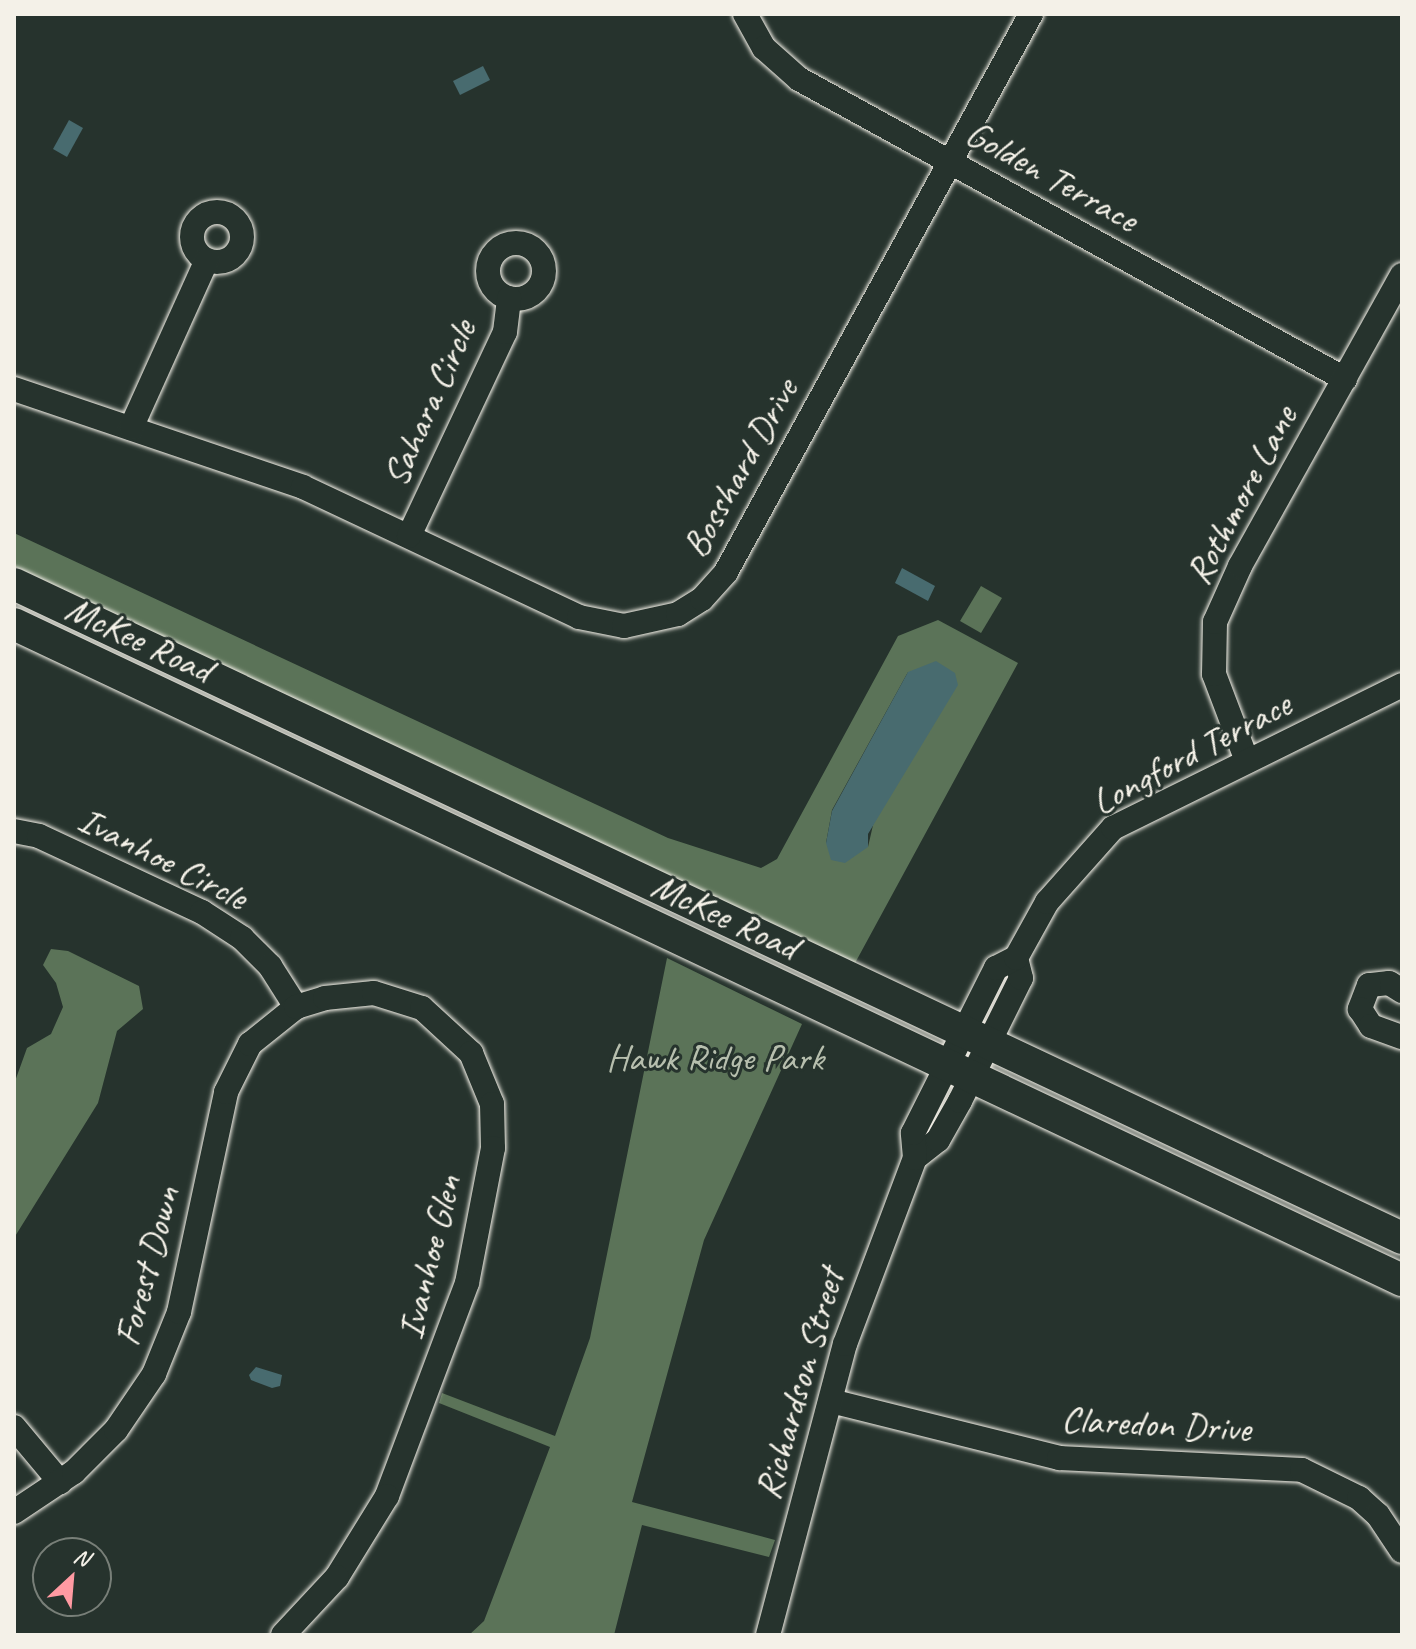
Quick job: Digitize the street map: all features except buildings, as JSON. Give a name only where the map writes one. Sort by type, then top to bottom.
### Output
[{"type":"main road","name":"McKee Road","points":[[14,584],[1402,1238]]},
{"type":"main road","name":"McKee Road","points":[[14,624],[1402,1280]]},
{"type":"street","name":"Golden Terrace","points":[[745,14],[764,48],[799,79],[1345,379]]},
{"type":"street","name":"Bosshard Drive","points":[[14,389],[271,474],[599,623],[648,625],[702,599],[726,572],[1031,14]]},
{"type":"street","points":[[131,428],[207,260]]},
{"type":"street","name":"Rothmore Lane","points":[[1247,761],[1214,674],[1215,622],[1240,566],[1402,275]]},
{"type":"street","name":"Sahara Circle","points":[[409,536],[505,332],[509,298]]},
{"type":"street","name":"Longford Terrace","points":[[959,1071],[977,1038],[1021,978],[1016,958],[1047,902],[1113,828],[1402,685]]},
{"type":"street","name":"Ivanhoe Circle","points":[[14,831],[39,836],[202,912],[261,956],[296,1007]]},
{"type":"street","points":[[1402,991],[1389,983],[1369,985],[1360,1009],[1371,1026],[1402,1037]]},
{"type":"street","name":"Ivanhoe Glen","points":[[283,1635],[356,1551],[401,1464],[467,1283],[494,1123],[488,1088],[471,1053],[422,1008],[398,998],[363,993],[296,1007]]},
{"type":"street","name":"Forest Down","points":[[14,1512],[60,1482],[116,1430],[154,1374],[179,1312],[226,1092],[250,1044],[296,1007]]},
{"type":"street","name":"Richardson Street","points":[[768,1635],[869,1268],[915,1158],[913,1133],[959,1071]]},
{"type":"street","name":"Claredon Drive","points":[[831,1401],[1059,1458],[1302,1470],[1359,1498],[1378,1515],[1402,1551]]},
{"type":"street","points":[[14,1427],[60,1482]]},
{"type":"green space","points":[[14,533],[668,838],[761,868],[777,859],[898,636],[938,620],[1018,663],[854,965],[14,566]],"holes":[[[908,672],[868,847],[826,843],[832,810]]]},
{"type":"green space","points":[[981,586],[1002,598],[981,633],[960,621]]},
{"type":"green space","points":[[51,949],[68,951],[139,986],[143,1009],[117,1031],[98,1103],[14,1238],[14,1084],[27,1048],[51,1034],[63,1007],[56,983],[43,965]]},
{"type":"green space","name":"Hawk Ridge Park","points":[[667,958],[802,1024],[704,1240],[632,1502],[775,1540],[769,1557],[642,1525],[614,1635],[469,1635],[484,1621],[550,1447],[439,1403],[442,1393],[555,1436],[590,1338]]},
{"type":"water","points":[[483,66],[490,80],[460,95],[453,81]]},
{"type":"water","points":[[69,120],[83,128],[67,157],[53,149]]},
{"type":"water","points":[[902,568],[935,586],[928,601],[895,583]]},
{"type":"water","points":[[936,661],[955,673],[958,685],[868,834],[868,847],[845,863],[831,860],[826,843],[832,811],[908,672]]},
{"type":"water","points":[[256,1367],[282,1375],[280,1386],[272,1388],[251,1380],[249,1375]]}]
